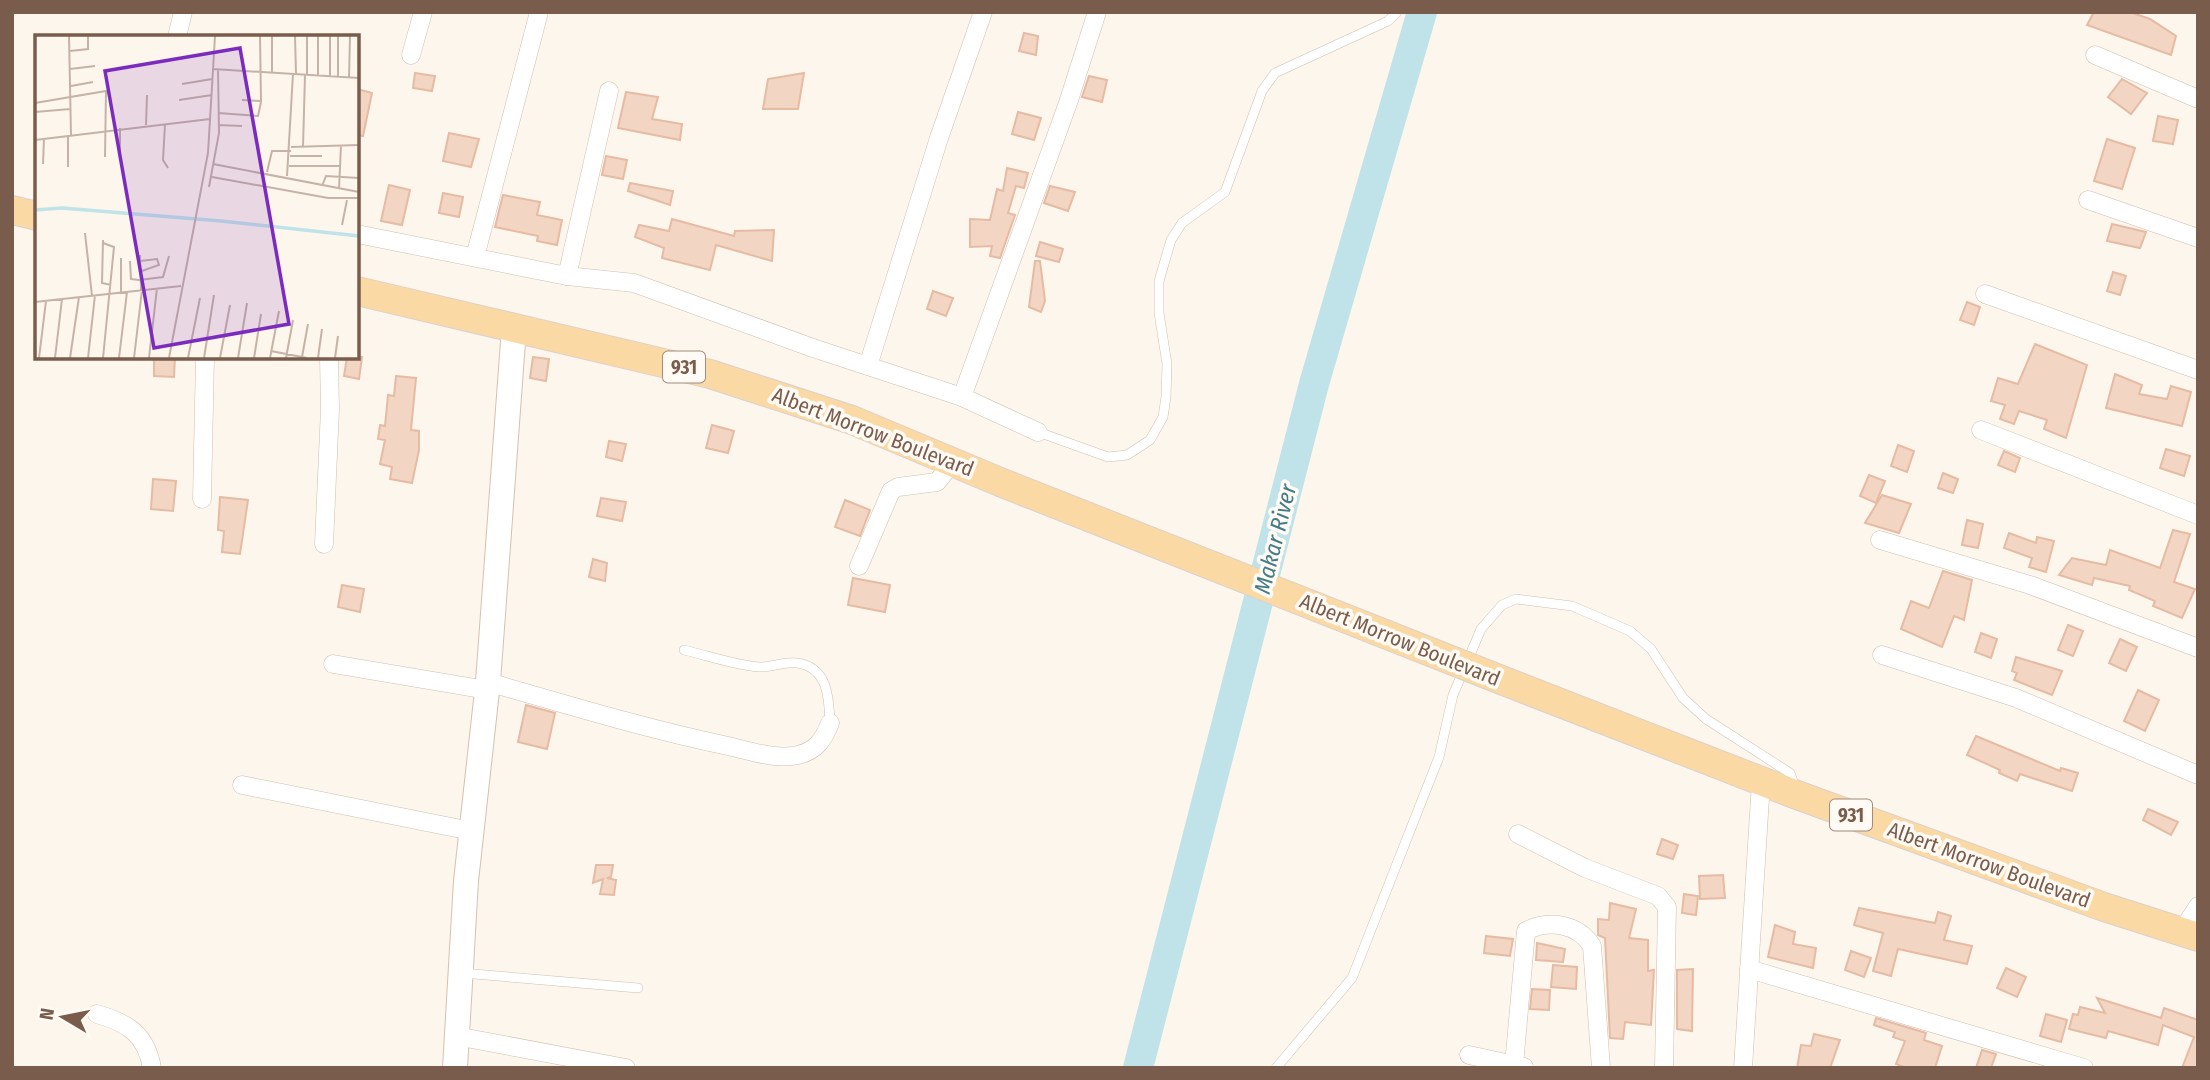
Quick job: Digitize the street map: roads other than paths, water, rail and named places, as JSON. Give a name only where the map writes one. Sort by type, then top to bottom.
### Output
[{"type":"main road","points":[[12,210],[35,216]]},
{"type":"main road","name":"Albert Morrow Boulevard","points":[[359,291],[710,374],[852,420],[1000,482],[1761,782],[2104,907],[2190,934]]},
{"type":"street","points":[[177,35],[183,12]]},
{"type":"street","points":[[411,55],[423,12]]},
{"type":"street","points":[[475,257],[539,12]]},
{"type":"street","points":[[868,366],[939,138],[983,12]]},
{"type":"street","points":[[961,397],[1068,103],[1097,12]]},
{"type":"street","points":[[2095,55],[2198,99]]},
{"type":"street","points":[[567,276],[608,91]]},
{"type":"street","points":[[2088,200],[2198,238]]},
{"type":"street","points":[[359,234],[567,276],[634,283],[684,303],[961,397],[1038,432]]},
{"type":"street","points":[[1985,294],[2198,370]]},
{"type":"street","points":[[455,1068],[471,831],[488,686],[514,328]]},
{"type":"street","points":[[202,499],[205,359]]},
{"type":"street","points":[[324,544],[330,409],[329,359]]},
{"type":"street","points":[[1981,430],[2198,515]]},
{"type":"street","points":[[859,566],[891,491],[898,487],[937,482],[953,462]]},
{"type":"street","points":[[1880,540],[2030,585],[2198,648]]},
{"type":"street","points":[[1882,655],[2016,698],[2198,775]]},
{"type":"street","points":[[333,664],[488,686],[766,754],[799,755],[813,749],[824,739],[830,723]]},
{"type":"street","points":[[1743,1068],[1761,782]]},
{"type":"street","points":[[242,785],[471,831]]},
{"type":"street","points":[[1518,834],[1585,868],[1658,896],[1664,901],[1667,907],[1664,1068]]},
{"type":"street","points":[[2190,934],[2198,906]]},
{"type":"street","points":[[1469,1055],[1519,1066],[1526,931],[1545,925],[1573,927],[1584,933],[1592,946],[1601,1068]]},
{"type":"street","points":[[1749,969],[2084,1068]]},
{"type":"street","points":[[97,1014],[139,1033],[149,1051],[152,1068]]},
{"type":"street","points":[[456,1036],[626,1068]]},
{"type":"lane","points":[[1038,432],[1108,457],[1128,455],[1150,440],[1163,417],[1166,397],[1167,364],[1158,313],[1159,281],[1171,240],[1182,223],[1225,192],[1262,91],[1275,73],[1388,21],[1396,12]]},
{"type":"lane","points":[[1276,1068],[1352,978],[1439,757],[1453,695],[1481,629],[1502,605],[1516,599],[1572,606],[1630,631],[1651,649],[1683,698],[1706,719],[1790,773],[1797,795]]},
{"type":"lane","points":[[684,650],[747,666],[763,668],[796,663],[813,668],[824,681],[830,700],[830,723]]},
{"type":"lane","points":[[460,973],[638,988]]},
{"type":"waterway","name":"Makar River","points":[[1138,1068],[1314,384],[1422,12]]}]
